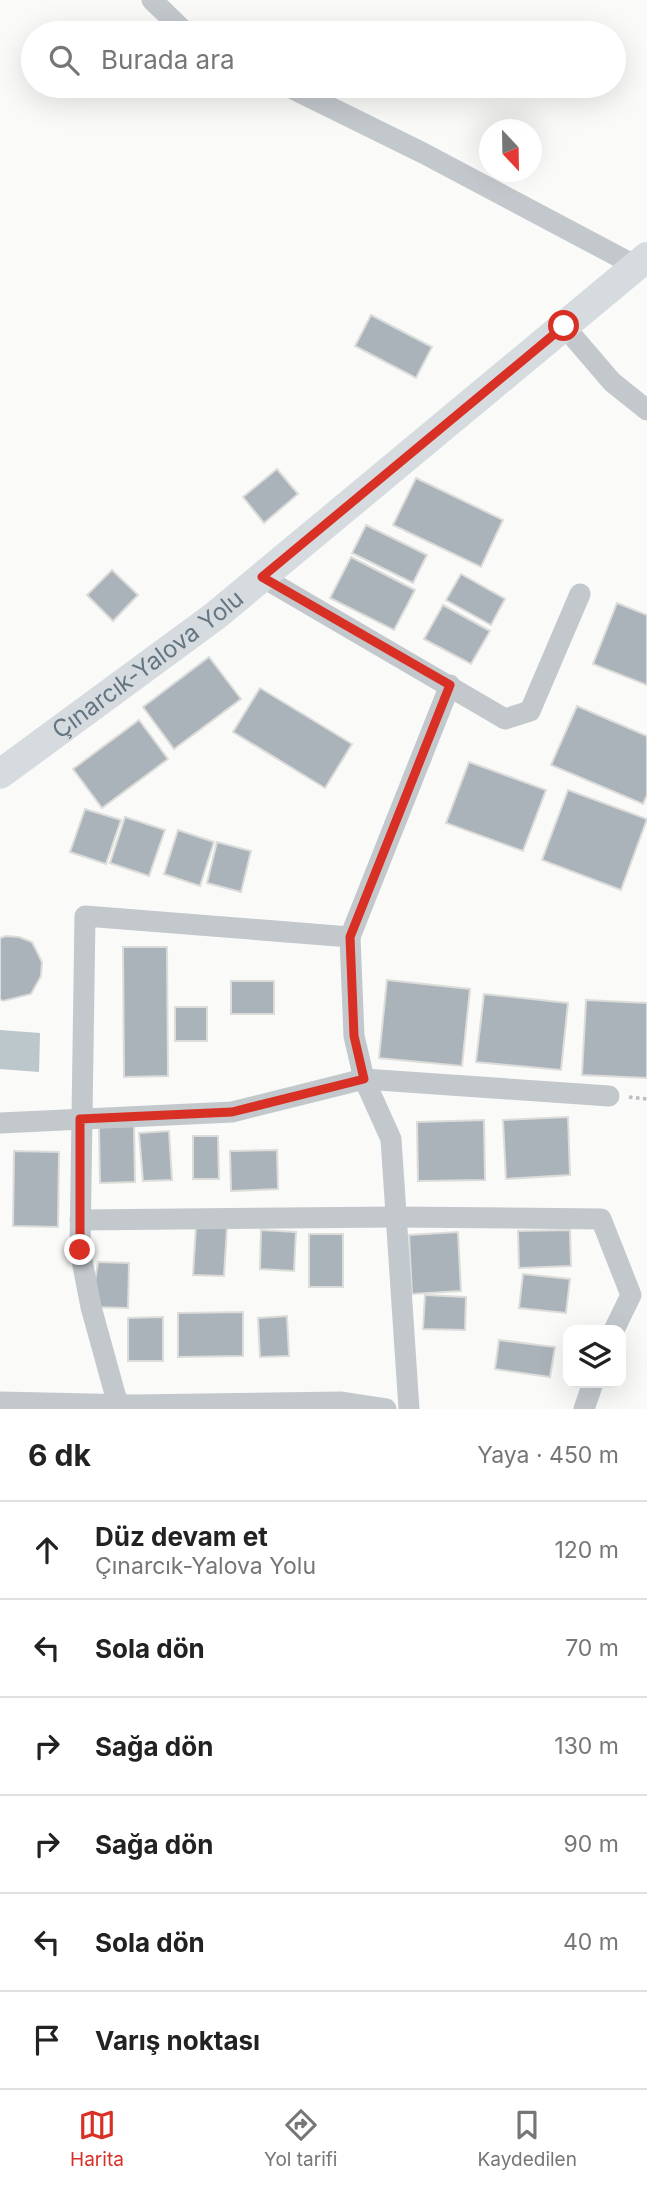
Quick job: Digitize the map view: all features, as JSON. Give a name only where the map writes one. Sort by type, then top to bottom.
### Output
[{"type":"street","points":[[152,0],[174,21]]},
{"type":"street","points":[[312,98],[642,262]]},
{"type":"street","name":"Çınarcık-Yalova Yolu","points":[[0,774],[215,616],[642,262]]},
{"type":"street","points":[[564,326],[612,382],[647,410]]},
{"type":"street","points":[[262,577],[505,719],[530,711],[580,594]]},
{"type":"street","points":[[409,1409],[391,1139],[364,1079],[354,1036],[350,937],[450,685]]},
{"type":"street","points":[[118,1405],[91,1307],[80,1250],[85,916],[350,937]]},
{"type":"street","points":[[0,1123],[232,1112],[364,1079],[609,1096]]},
{"type":"street","points":[[80,1220],[396,1217],[601,1219],[631,1295],[616,1325]]},
{"type":"street","points":[[584,1409],[591,1388]]},
{"type":"street","points":[[0,1402],[118,1405],[340,1402],[386,1409]]},
{"type":"shaded area","points":[[0,1030],[40,1033],[39,1072],[0,1069]]},
{"type":"building","points":[[371,315],[432,347],[416,378],[355,346]]},
{"type":"building","points":[[277,469],[298,494],[264,523],[243,497]]},
{"type":"building","points":[[416,478],[503,520],[481,567],[393,525]]},
{"type":"building","points":[[366,525],[427,555],[413,583],[352,553]]},
{"type":"building","points":[[351,557],[415,590],[394,630],[330,598]]},
{"type":"building","points":[[112,570],[138,595],[113,621],[87,595]]},
{"type":"building","points":[[461,574],[505,599],[491,625],[446,600]]},
{"type":"building","points":[[617,603],[647,615],[647,685],[593,664]]},
{"type":"building","points":[[443,605],[490,631],[471,664],[424,639]]},
{"type":"building","points":[[209,657],[241,699],[174,749],[143,707]]},
{"type":"building","points":[[260,688],[352,744],[325,788],[233,732]]},
{"type":"building","points":[[577,706],[647,736],[647,795],[643,804],[551,765]]},
{"type":"building","points":[[139,720],[168,759],[102,808],[73,769]]},
{"type":"building","points":[[469,762],[546,790],[523,851],[446,823]]},
{"type":"building","points":[[568,790],[647,819],[621,890],[542,860]]},
{"type":"building","points":[[85,809],[121,820],[106,864],[70,852]]},
{"type":"building","points":[[125,817],[165,830],[149,876],[110,863]]},
{"type":"building","points":[[178,830],[214,842],[200,886],[164,874]]},
{"type":"building","points":[[217,842],[251,851],[241,892],[207,883]]},
{"type":"building","points":[[6,936],[32,942],[42,962],[41,976],[31,994],[3,1001],[0,999],[0,938]]},
{"type":"building","points":[[123,947],[167,947],[168,1076],[124,1077]]},
{"type":"building","points":[[387,980],[470,989],[462,1066],[379,1058]]},
{"type":"building","points":[[231,981],[274,981],[274,1014],[231,1014]]},
{"type":"building","points":[[484,994],[568,1003],[561,1070],[476,1062]]},
{"type":"building","points":[[586,1000],[647,1003],[647,1078],[582,1075]]},
{"type":"building","points":[[175,1007],[207,1007],[207,1041],[175,1041]]},
{"type":"building","points":[[568,1117],[570,1175],[506,1179],[503,1120]]},
{"type":"building","points":[[484,1120],[485,1180],[418,1181],[417,1122]]},
{"type":"building","points":[[134,1126],[135,1182],[100,1183],[99,1127]]},
{"type":"building","points":[[169,1131],[172,1180],[143,1181],[139,1133]]},
{"type":"building","points":[[193,1136],[218,1136],[219,1179],[193,1179]]},
{"type":"building","points":[[277,1150],[278,1189],[231,1191],[230,1151]]},
{"type":"building","points":[[14,1151],[59,1152],[58,1227],[13,1226]]},
{"type":"building","points":[[196,1226],[227,1228],[224,1276],[193,1275]]},
{"type":"building","points":[[261,1230],[296,1232],[294,1271],[260,1269]]},
{"type":"building","points":[[570,1230],[571,1266],[519,1268],[518,1231]]},
{"type":"building","points":[[458,1232],[461,1291],[412,1294],[409,1235]]},
{"type":"building","points":[[309,1234],[343,1234],[343,1287],[309,1287]]},
{"type":"building","points":[[98,1262],[129,1263],[128,1308],[91,1307]]},
{"type":"building","points":[[523,1274],[570,1279],[566,1313],[519,1308]]},
{"type":"building","points":[[425,1295],[466,1297],[465,1330],[423,1329]]},
{"type":"building","points":[[243,1312],[243,1356],[178,1357],[178,1313]]},
{"type":"building","points":[[287,1316],[289,1356],[260,1357],[258,1318]]},
{"type":"building","points":[[163,1317],[163,1361],[128,1361],[128,1318]]},
{"type":"building","points":[[499,1340],[555,1347],[550,1377],[495,1369]]},
{"type":"route","points":[[80,1250],[80,1119],[232,1112],[364,1079],[354,1036],[350,937],[450,685],[262,577],[564,326]]}]
